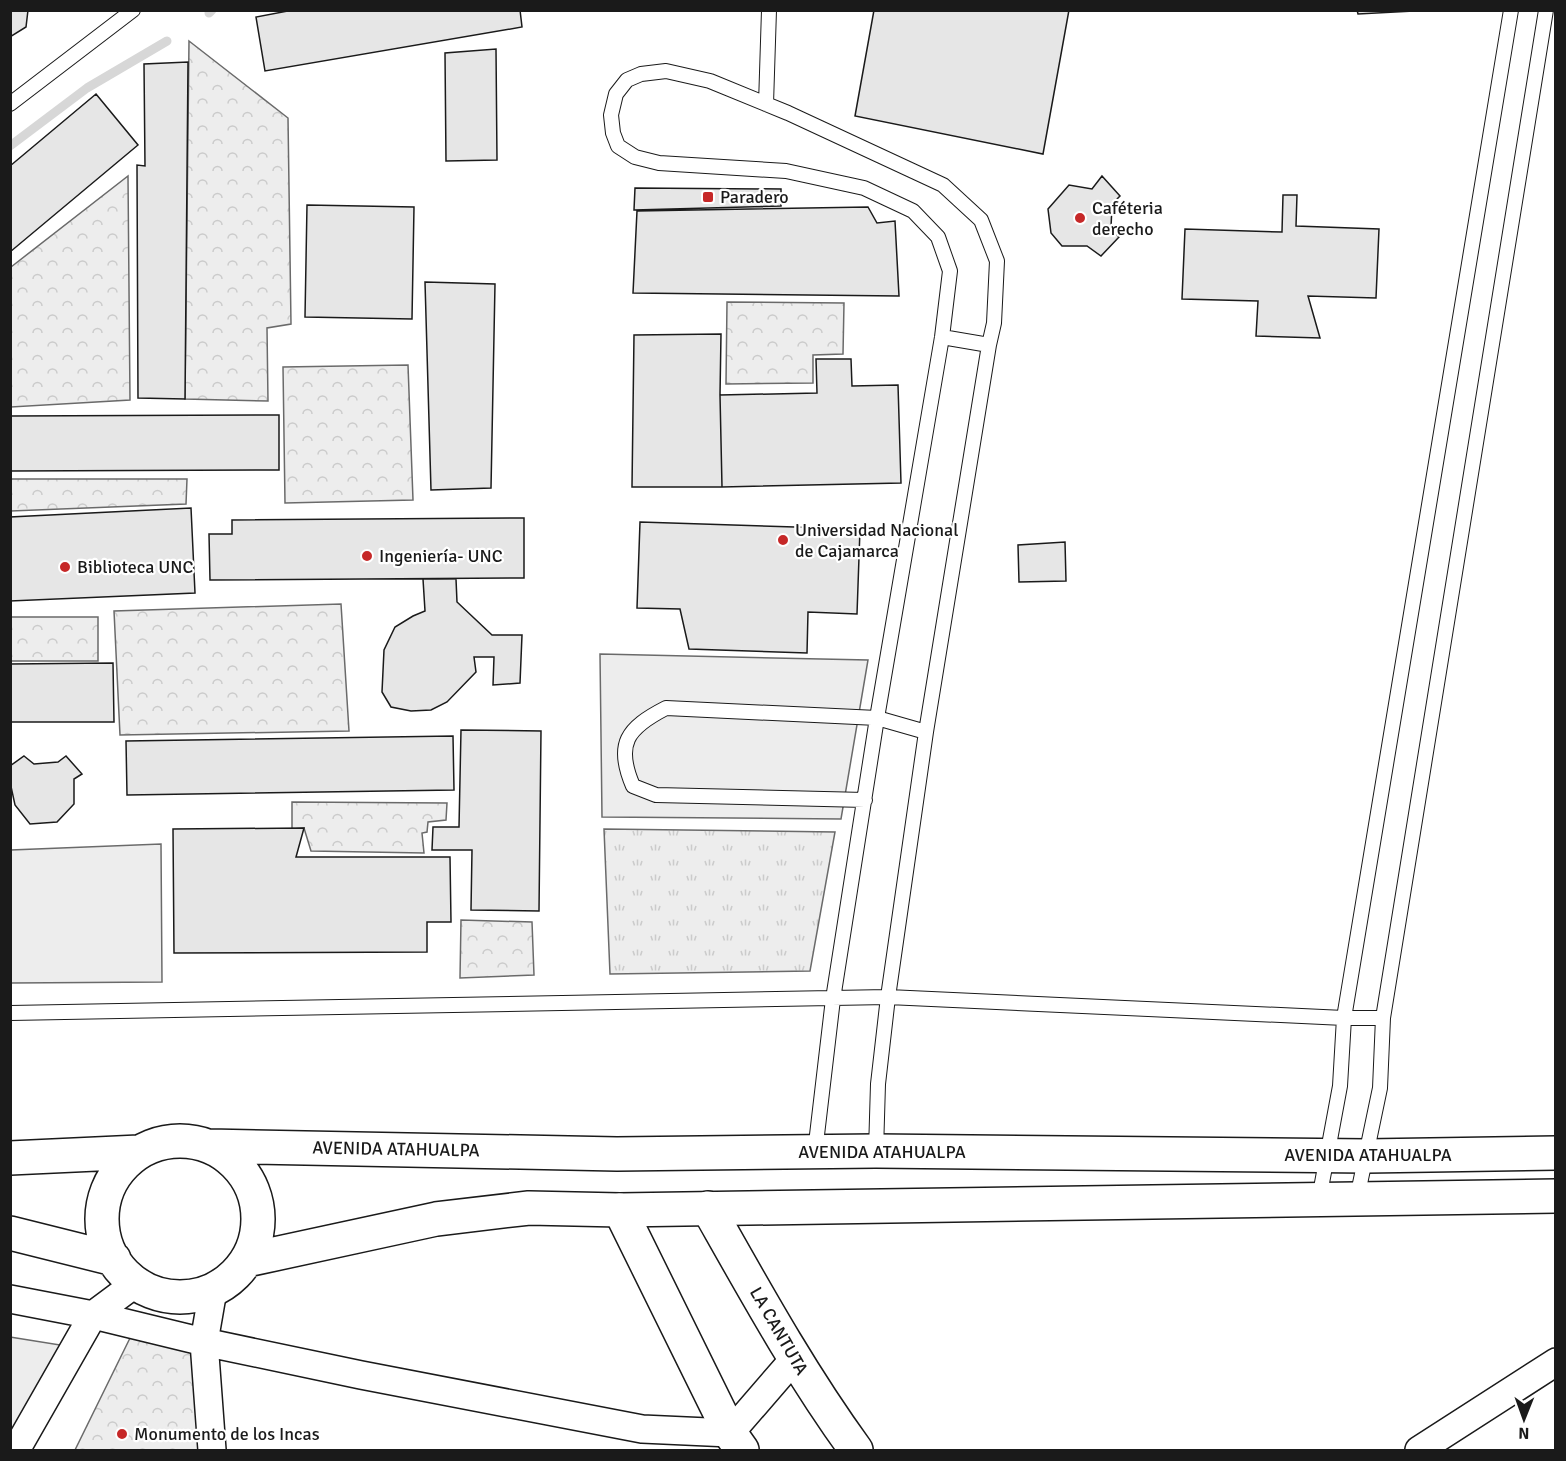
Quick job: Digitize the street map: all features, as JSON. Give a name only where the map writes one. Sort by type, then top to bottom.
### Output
[{"type":"main road","points":[[186,1141],[209,1146],[229,1157],[245,1174],[255,1194],[259,1217],[258,1228],[247,1260],[232,1277],[213,1290],[191,1296],[169,1295],[147,1289],[124,1273],[105,1241],[102,1220],[104,1201],[112,1182],[124,1165],[139,1152],[161,1143],[186,1141]]},
{"type":"main road","name":"AVENIDA ATAHUALPA","points":[[209,1146],[617,1154],[876,1151],[1367,1156],[1556,1153]]},
{"type":"main road","points":[[10,1158],[139,1152]]},
{"type":"main road","points":[[247,1260],[436,1219],[529,1208],[620,1210],[1556,1196]]},
{"type":"main road","name":"LA CANTUTA","points":[[708,1208],[794,1359],[856,1450]]},
{"type":"main road","points":[[620,1210],[736,1442]]},
{"type":"main road","points":[[10,1233],[114,1259]]},
{"type":"street","points":[[16,1442],[93,1315],[136,1283]]},
{"type":"street","points":[[212,1450],[204,1342],[213,1290]]},
{"type":"street","points":[[10,1299],[93,1315],[204,1342],[642,1429],[736,1442],[794,1359]]},
{"type":"street","points":[[1419,1450],[1556,1362]]},
{"type":"lane","points":[[10,104],[133,10]]},
{"type":"lane","points":[[766,104],[769,10]]},
{"type":"lane","points":[[1319,1200],[1340,1086],[1344,1018],[1511,10]]},
{"type":"lane","points":[[1356,1200],[1380,1088],[1383,1018],[1546,10]]},
{"type":"lane","points":[[815,1152],[834,999],[877,718],[942,337],[950,271],[938,237],[913,211],[864,188],[786,171],[658,163],[635,158],[618,146],[613,133],[611,115],[616,94],[627,80],[641,74],[666,71],[710,81],[766,104],[943,185],[981,220],[998,261],[994,323],[926,732],[888,997],[878,1084],[876,1151]]},
{"type":"lane","points":[[942,337],[989,345]]},
{"type":"lane","points":[[865,800],[656,795],[633,786],[625,768],[623,757],[625,743],[643,719],[666,708],[877,718],[926,732]]},
{"type":"lane","points":[[10,1013],[888,997],[1383,1018]]},
{"type":"green space","points":[[189,41],[288,118],[291,324],[267,328],[268,401],[185,399]]},
{"type":"green space","points":[[128,176],[130,400],[11,407],[11,267]]},
{"type":"green space","points":[[727,302],[844,303],[843,354],[813,355],[813,383],[726,384]]},
{"type":"green space","points":[[408,365],[413,500],[285,503],[283,367]]},
{"type":"green space","points":[[10,479],[187,479],[186,504],[11,511]]},
{"type":"green space","points":[[341,604],[349,731],[120,735],[114,611]]},
{"type":"green space","points":[[10,617],[98,617],[98,661],[11,661]]},
{"type":"green space","points":[[292,802],[447,803],[446,820],[428,822],[427,832],[422,833],[424,853],[311,851],[304,828],[292,829]]},
{"type":"green space","points":[[604,829],[835,832],[810,971],[610,974]]},
{"type":"green space","points":[[461,920],[532,922],[534,975],[460,978]]},
{"type":"green space","points":[[131,1336],[211,1351],[222,1450],[75,1450]]},
{"type":"shaded area","points":[[600,654],[868,660],[841,819],[602,817]]},
{"type":"shaded area","points":[[161,844],[162,982],[11,983],[11,850]]},
{"type":"shaded area","points":[[10,1337],[79,1348],[11,1450]]},
{"type":"building","points":[[10,10],[28,10],[26,27],[10,37]]},
{"type":"building","points":[[293,10],[520,10],[522,27],[265,71],[256,17]]},
{"type":"building","points":[[874,10],[1069,10],[1043,154],[855,116]]},
{"type":"building","points":[[1357,10],[1433,10],[1358,14]]},
{"type":"building","points":[[496,49],[497,160],[446,161],[445,53]]},
{"type":"building","points":[[188,62],[185,399],[138,398],[137,165],[145,166],[144,64]]},
{"type":"building","points":[[96,94],[138,145],[10,252],[10,166]]},
{"type":"building","name":"Caféteria derecho","points":[[1102,176],[1120,196],[1112,204],[1111,228],[1119,237],[1101,256],[1087,246],[1062,246],[1051,233],[1048,209],[1069,185],[1092,189]]},
{"type":"building","name":"Paradero","points":[[635,188],[781,189],[781,206],[634,210]]},
{"type":"building","points":[[1283,195],[1297,195],[1296,226],[1379,229],[1376,298],[1308,296],[1320,338],[1256,336],[1258,301],[1182,299],[1185,229],[1282,232]]},
{"type":"building","points":[[307,205],[414,207],[412,319],[305,317]]},
{"type":"building","points":[[868,207],[877,223],[895,221],[899,296],[633,293],[637,211]]},
{"type":"building","points":[[425,282],[495,284],[491,488],[431,490]]},
{"type":"building","points":[[721,334],[722,487],[632,487],[634,335]]},
{"type":"building","points":[[816,359],[851,359],[852,386],[898,385],[901,483],[722,487],[720,395],[817,393]]},
{"type":"building","points":[[279,415],[279,470],[10,471],[10,416]]},
{"type":"building","points":[[191,508],[195,593],[10,601],[10,517]]},
{"type":"building","name":"Ingeniería- UNC","points":[[524,518],[524,578],[210,580],[209,534],[232,534],[232,520]]},
{"type":"building","points":[[640,522],[860,529],[857,614],[808,612],[807,653],[689,649],[680,609],[637,608]]},
{"type":"building","points":[[1065,542],[1066,581],[1019,582],[1018,545]]},
{"type":"building","points":[[423,579],[456,579],[457,602],[492,635],[522,635],[520,683],[493,685],[494,657],[474,657],[476,672],[447,702],[431,710],[411,711],[391,707],[382,692],[384,650],[395,627],[425,611]]},
{"type":"building","points":[[113,663],[114,722],[10,722],[10,664]]},
{"type":"building","points":[[461,730],[541,731],[539,911],[471,910],[472,850],[432,850],[433,827],[459,827]]},
{"type":"building","points":[[453,736],[454,790],[127,795],[126,741]]},
{"type":"building","points":[[24,756],[34,764],[58,762],[66,756],[82,774],[74,779],[74,804],[57,822],[30,824],[15,805],[10,782],[10,766]]},
{"type":"building","points":[[304,828],[296,857],[450,857],[451,922],[427,922],[427,952],[174,953],[173,829]]},
{"type":"waterway","points":[[209,13],[212,10]]},
{"type":"waterway","points":[[10,146],[87,88],[167,41]]},
{"type":"place","name":"Paradero","points":[[708,197]]},
{"type":"place","name":"Caféteria derecho","points":[[1080,218]]},
{"type":"place","name":"Universidad Nacional de Cajamarca","points":[[783,540]]},
{"type":"place","name":"Ingeniería- UNC","points":[[367,556]]},
{"type":"place","name":"Biblioteca UNC","points":[[65,567]]},
{"type":"place","name":"Monumento de los Incas","points":[[122,1434]]}]
